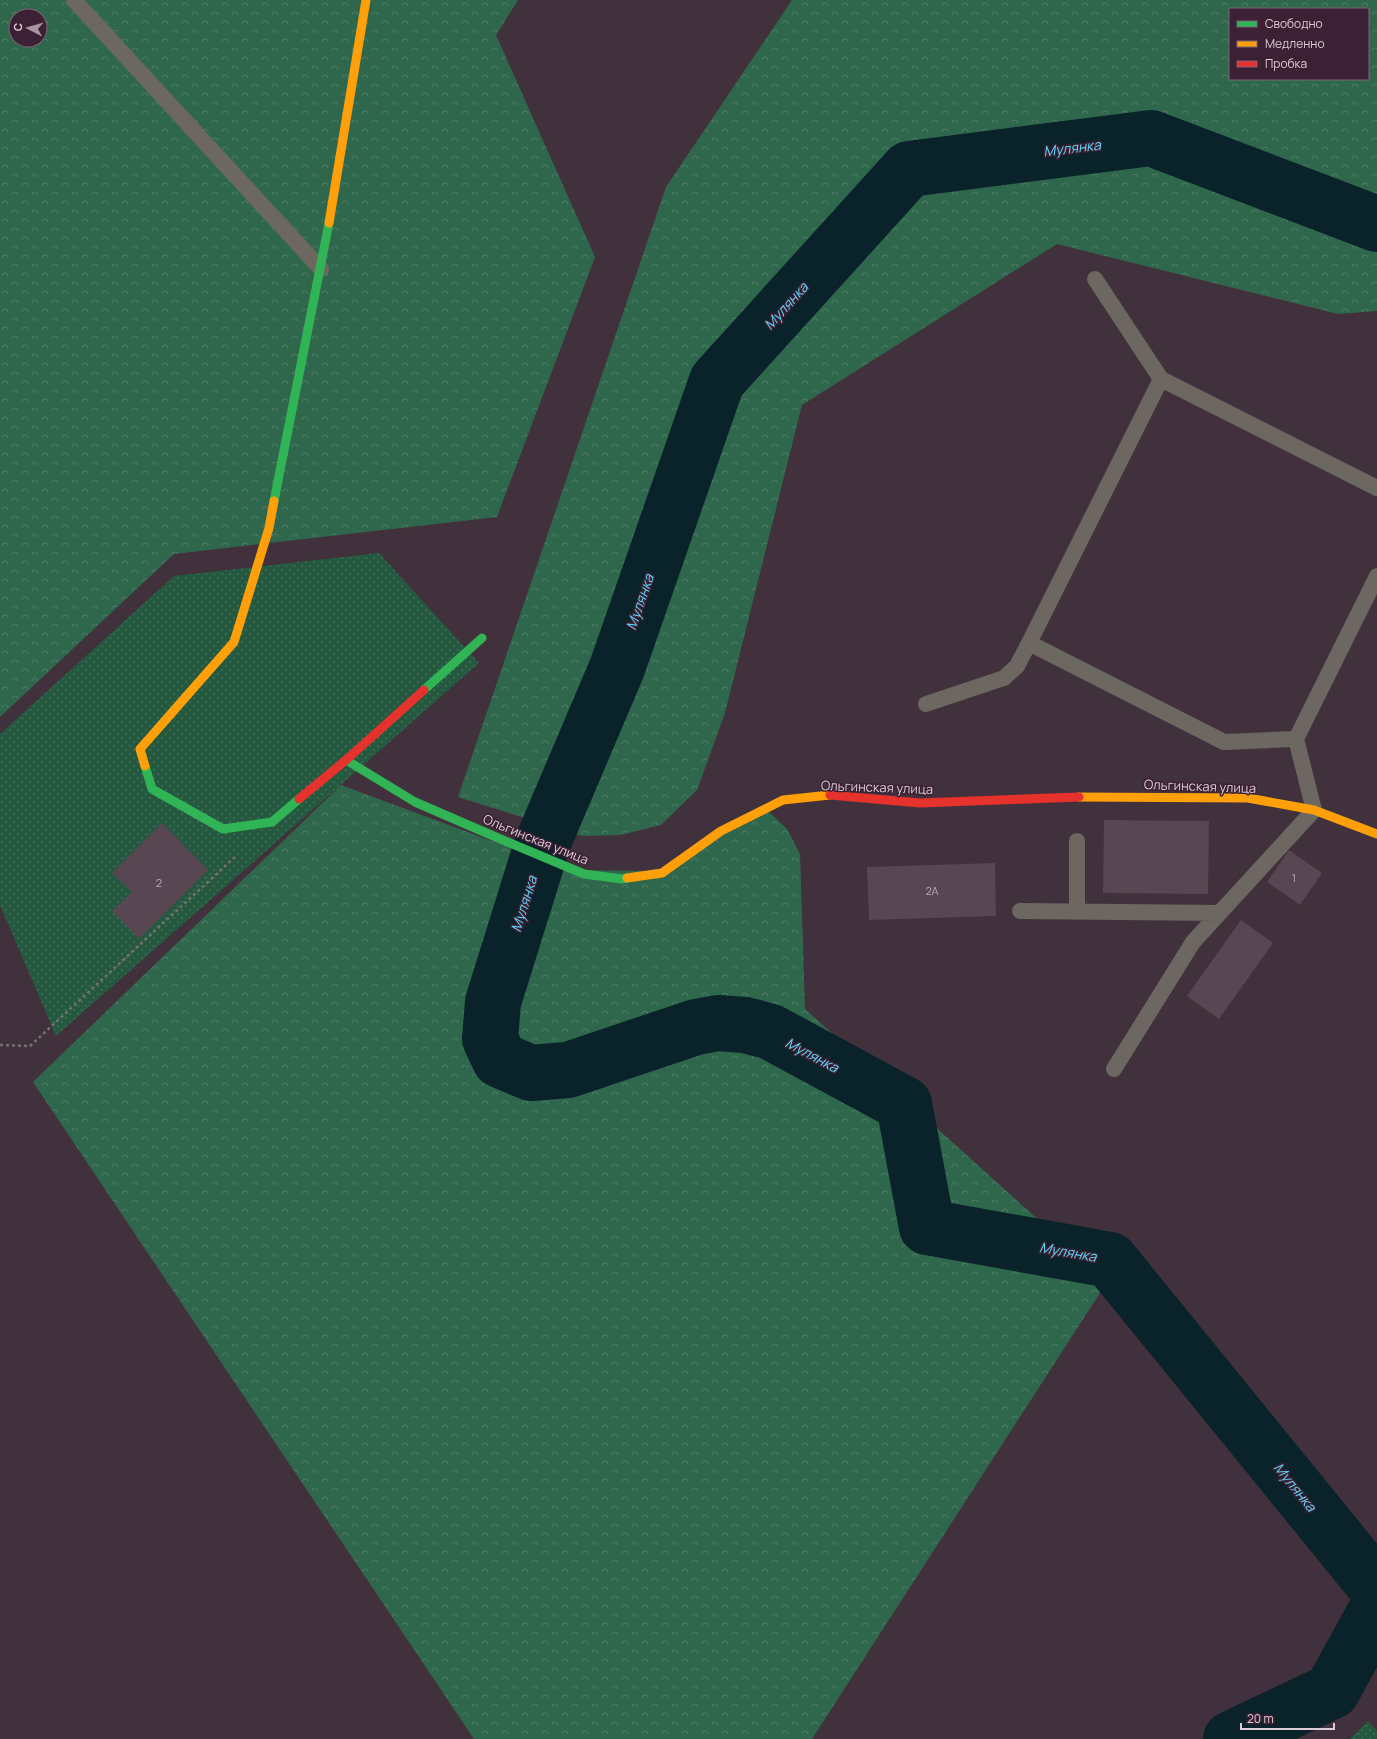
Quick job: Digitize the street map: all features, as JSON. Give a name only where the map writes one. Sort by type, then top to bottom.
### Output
[{"type":"street","points":[[366,0],[356,66],[320,269],[269,528],[234,642],[140,749],[152,789],[223,829],[272,822],[346,760],[482,638]]},
{"type":"street","name":"Ольгинская улица","points":[[346,760],[415,802],[498,838],[584,874],[622,879],[662,873],[721,830],[783,800],[832,795],[920,803],[1096,796],[1248,798],[1314,810],[1377,834]]},
{"type":"lane","points":[[74,0],[320,269]]},
{"type":"lane","points":[[1095,280],[1161,379],[1377,488]]},
{"type":"lane","points":[[926,704],[1004,678],[1017,666],[1161,379]]},
{"type":"lane","points":[[1114,1069],[1193,942],[1314,810],[1296,739],[1372,595],[1377,576]]},
{"type":"lane","points":[[1029,643],[1224,742],[1296,739]]},
{"type":"lane","points":[[1077,841],[1077,912]]},
{"type":"lane","points":[[1020,911],[1220,913]]},
{"type":"path","points":[[0,1045],[30,1046],[238,854]]},
{"type":"green space","points":[[0,0],[518,0],[496,35],[595,257],[497,517],[174,554],[0,717]]},
{"type":"green space","points":[[792,0],[1377,0],[1377,311],[1338,314],[1057,244],[802,405],[725,713],[697,790],[661,825],[620,835],[582,836],[458,797],[666,187]]},
{"type":"green space","points":[[379,553],[479,663],[56,1036],[0,905],[0,734],[174,576]]},
{"type":"green space","points":[[341,785],[570,870],[657,871],[767,810],[787,829],[800,854],[805,1009],[1107,1282],[812,1739],[474,1739],[33,1082]]},
{"type":"green space","points":[[1368,1721],[1377,1731],[1377,1739],[1350,1739]]},
{"type":"building","points":[[1104,820],[1209,821],[1208,894],[1103,893]]},
{"type":"building","points":[[162,823],[208,870],[139,939],[112,911],[132,892],[112,873]]},
{"type":"building","points":[[1289,850],[1322,873],[1300,905],[1267,882]]},
{"type":"building","points":[[995,863],[996,916],[869,920],[867,867]]},
{"type":"building","points":[[1241,920],[1273,943],[1219,1019],[1187,996]]},
{"type":"waterway","name":"Мулянка","points":[[1377,224],[1151,138],[909,169],[717,381],[617,668],[543,842],[493,1002],[490,1039],[500,1060],[531,1073],[568,1070],[696,1027],[718,1023],[745,1025],[771,1032],[904,1104],[927,1227],[1110,1260],[1377,1588]]},
{"type":"waterway","name":"Мулянка","points":[[1231,1739],[1332,1691],[1377,1609]]},
{"type":"traffic: fast","points":[[274,501],[329,223]]},
{"type":"traffic: fast","points":[[424,690],[482,638]]},
{"type":"traffic: fast","points":[[346,760],[415,802],[498,838],[584,874],[622,879],[627,878]]},
{"type":"traffic: fast","points":[[145,766],[152,789],[223,829],[272,822],[299,799]]},
{"type":"traffic: slow","points":[[329,223],[366,0]]},
{"type":"traffic: slow","points":[[145,766],[140,749],[234,642],[269,528],[274,501]]},
{"type":"traffic: slow","points":[[627,878],[662,873],[721,831],[783,800],[830,795]]},
{"type":"traffic: slow","points":[[1079,797],[1248,798],[1314,810],[1377,834]]},
{"type":"traffic: jam","points":[[299,799],[346,760],[424,690]]},
{"type":"traffic: jam","points":[[830,795],[920,803],[1079,797]]}]
